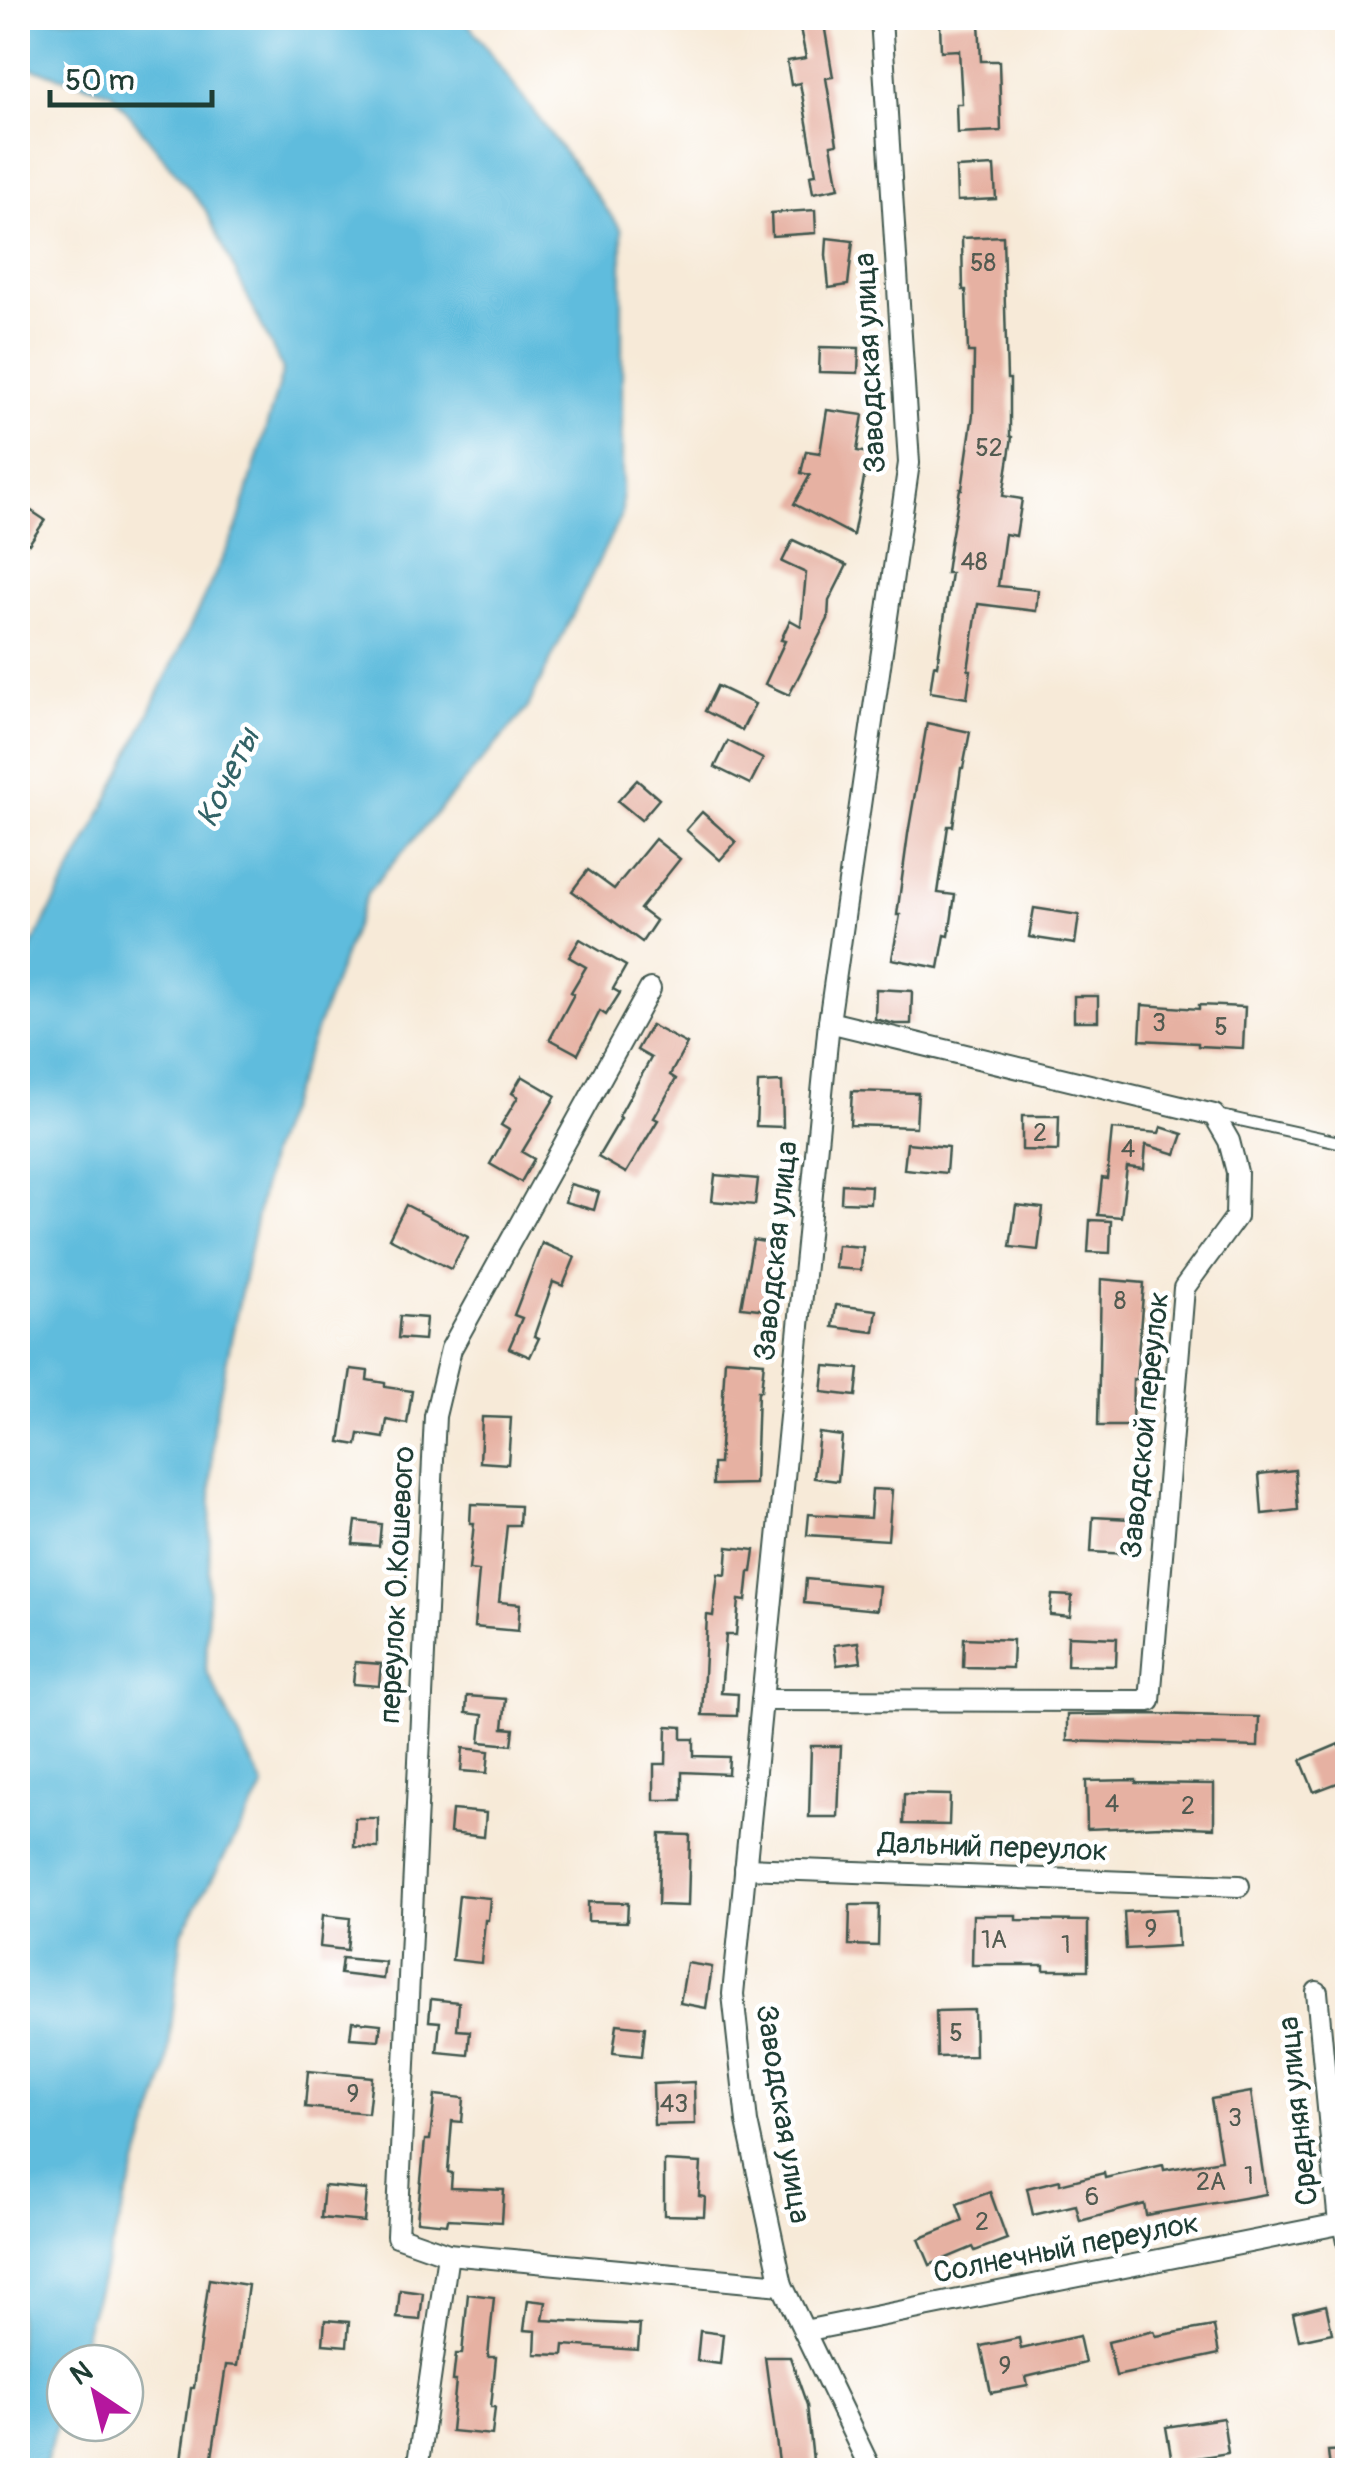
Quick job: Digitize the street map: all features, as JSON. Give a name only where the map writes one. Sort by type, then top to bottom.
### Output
[{"type":"street","name":"Заводская улица","points":[[871,2470],[782,2285],[747,2122],[733,1994],[830,1022],[909,462],[880,18]]},
{"type":"street","name":"переулок О.Кошевого","points":[[448,2254],[397,2236],[435,1416],[452,1350],[650,989]]},
{"type":"street","points":[[830,1022],[1214,1115]]},
{"type":"street","name":"Заводской переулок","points":[[762,1700],[1150,1700],[1184,1288],[1236,1217],[1237,1172],[1229,1142],[1214,1115]]},
{"type":"street","name":"Дальний переулок","points":[[745,1868],[1239,1886]]},
{"type":"street","name":"Средняя улица","points":[[1317,1992],[1339,2224]]},
{"type":"street","name":"Солнечный переулок","points":[[804,2331],[1339,2224]]},
{"type":"street","points":[[417,2470],[448,2254],[782,2285]]},
{"type":"lane","points":[[1214,1115],[1348,1144]]},
{"type":"lane","points":[[1339,2224],[1348,2266]]},
{"type":"water","name":"Кочеты","points":[[18,18],[464,18],[622,230],[622,513],[527,709],[368,892],[270,1153],[213,1426],[206,1670],[264,1787],[182,1932],[166,2073],[81,2343],[45,2343],[45,2443],[51,2443],[43,2470],[18,2470],[18,973],[105,806],[236,530],[283,370],[205,209],[111,92],[18,64]]},
{"type":"building","points":[[798,18],[823,18],[833,77],[826,78],[837,144],[831,145],[839,188],[813,193],[810,175],[816,174],[800,83],[791,85],[787,61],[806,58]]},
{"type":"building","points":[[979,21],[981,61],[999,61],[1001,131],[957,133],[956,104],[962,104],[959,50],[941,51],[940,23]]},
{"type":"building","points":[[994,166],[996,199],[957,201],[956,168]]},
{"type":"building","points":[[815,210],[816,233],[772,236],[771,213]]},
{"type":"building","points":[[1003,236],[1012,437],[1003,496],[1022,499],[1016,536],[1005,534],[998,586],[1038,590],[1036,611],[978,604],[967,698],[930,692],[973,414],[974,352],[968,352],[962,238]]},
{"type":"building","points":[[827,238],[853,241],[848,285],[829,288]]},
{"type":"building","points":[[820,347],[859,348],[858,373],[819,372]]},
{"type":"building","points":[[827,410],[863,415],[857,451],[869,453],[853,535],[794,504],[810,475],[801,473],[806,451],[820,453]]},
{"type":"building","points":[[18,502],[45,520],[29,544],[18,536]]},
{"type":"building","points":[[793,540],[847,565],[829,601],[828,619],[789,695],[765,684],[790,620],[801,626],[806,573],[782,562]]},
{"type":"building","points":[[717,686],[755,704],[742,730],[705,711]]},
{"type":"building","points":[[927,723],[970,732],[953,826],[948,826],[938,893],[955,895],[939,968],[892,959]]},
{"type":"building","points":[[728,741],[763,759],[750,784],[715,767]]},
{"type":"building","points":[[637,780],[659,799],[641,820],[618,801]]},
{"type":"building","points":[[702,812],[736,842],[720,860],[686,830]]},
{"type":"building","points":[[655,839],[680,859],[640,909],[656,921],[642,942],[572,891],[588,870],[614,889]]},
{"type":"building","points":[[1034,908],[1079,915],[1075,944],[1029,937]]},
{"type":"building","points":[[580,939],[626,966],[613,989],[620,993],[606,1015],[600,1011],[578,1054],[550,1039],[586,967],[569,957]]},
{"type":"building","points":[[876,989],[912,991],[911,1024],[875,1019]]},
{"type":"building","points":[[1074,996],[1098,996],[1098,1021],[1074,1021]]},
{"type":"building","points":[[1142,1005],[1245,1007],[1243,1048],[1140,1040]]},
{"type":"building","points":[[651,1025],[687,1044],[670,1075],[676,1079],[654,1118],[658,1120],[626,1173],[598,1157],[651,1058],[637,1050]]},
{"type":"building","points":[[522,1076],[556,1096],[522,1152],[534,1159],[521,1182],[490,1164],[509,1130],[501,1125],[518,1097],[512,1093]]},
{"type":"building","points":[[782,1082],[783,1127],[756,1126],[758,1083]]},
{"type":"building","points":[[852,1091],[918,1093],[916,1127],[850,1125]]},
{"type":"building","points":[[1022,1116],[1059,1116],[1058,1151],[1022,1150]]},
{"type":"building","points":[[1161,1127],[1183,1134],[1176,1154],[1146,1145],[1144,1169],[1127,1167],[1121,1217],[1098,1215],[1102,1178],[1107,1179],[1112,1129],[1159,1133]]},
{"type":"building","points":[[907,1143],[948,1147],[946,1173],[904,1169]]},
{"type":"building","points":[[715,1175],[758,1179],[755,1205],[712,1201]]},
{"type":"building","points":[[570,1184],[599,1192],[594,1210],[565,1202]]},
{"type":"building","points":[[842,1184],[871,1186],[870,1203],[841,1202]]},
{"type":"building","points":[[406,1205],[468,1237],[451,1269],[389,1238]]},
{"type":"building","points":[[1016,1205],[1043,1208],[1038,1250],[1010,1247]]},
{"type":"building","points":[[1090,1220],[1111,1221],[1110,1253],[1088,1252]]},
{"type":"building","points":[[753,1240],[777,1244],[768,1310],[741,1307]]},
{"type":"building","points":[[542,1243],[575,1257],[563,1286],[553,1282],[534,1336],[539,1338],[530,1357],[509,1348],[522,1318],[514,1315]]},
{"type":"building","points":[[837,1245],[863,1247],[861,1270],[835,1268]]},
{"type":"building","points":[[1101,1279],[1144,1283],[1132,1426],[1098,1426]]},
{"type":"building","points":[[836,1305],[877,1310],[874,1332],[833,1327]]},
{"type":"building","points":[[400,1316],[426,1318],[424,1340],[398,1338]]},
{"type":"building","points":[[725,1359],[764,1362],[758,1391],[755,1484],[713,1485],[713,1464],[719,1464]]},
{"type":"building","points":[[825,1366],[859,1369],[856,1396],[822,1392]]},
{"type":"building","points":[[351,1369],[368,1371],[367,1380],[385,1383],[385,1387],[412,1391],[407,1424],[387,1420],[384,1438],[359,1434],[357,1445],[340,1442]]},
{"type":"building","points":[[482,1417],[511,1418],[508,1464],[480,1462]]},
{"type":"building","points":[[819,1433],[842,1436],[838,1481],[814,1478]]},
{"type":"building","points":[[1295,1470],[1298,1510],[1262,1514],[1259,1474]]},
{"type":"building","points":[[872,1489],[892,1490],[888,1540],[807,1535],[809,1514],[870,1518]]},
{"type":"building","points":[[471,1504],[520,1506],[519,1525],[507,1525],[499,1602],[520,1604],[518,1631],[474,1627],[479,1571],[469,1570],[474,1523],[470,1523]]},
{"type":"building","points":[[1093,1517],[1131,1519],[1129,1554],[1091,1552]]},
{"type":"building","points":[[356,1521],[381,1524],[379,1546],[353,1544]]},
{"type":"building","points":[[728,1547],[755,1550],[746,1601],[739,1600],[736,1635],[726,1635],[721,1693],[738,1694],[737,1716],[702,1715],[707,1615],[713,1616],[718,1574],[726,1575]]},
{"type":"building","points":[[806,1579],[879,1586],[877,1610],[804,1603]]},
{"type":"building","points":[[1052,1595],[1072,1596],[1070,1617],[1050,1615]]},
{"type":"building","points":[[1068,1636],[1117,1638],[1116,1666],[1067,1665]]},
{"type":"building","points":[[964,1638],[1013,1640],[1012,1668],[963,1667]]},
{"type":"building","points":[[858,1642],[861,1662],[837,1665],[834,1645]]},
{"type":"building","points":[[355,1662],[381,1664],[379,1686],[353,1684]]},
{"type":"building","points":[[467,1696],[506,1699],[503,1728],[514,1729],[512,1745],[480,1742],[483,1715],[466,1713]]},
{"type":"building","points":[[1067,1715],[1259,1717],[1258,1747],[1067,1741]]},
{"type":"building","points":[[667,1726],[682,1727],[682,1739],[694,1739],[694,1756],[729,1757],[728,1774],[682,1772],[682,1800],[654,1800],[654,1764],[666,1764]]},
{"type":"building","points":[[1339,1744],[1348,1766],[1348,1779],[1314,1792],[1301,1760]]},
{"type":"building","points":[[811,1746],[841,1746],[838,1817],[809,1817]]},
{"type":"building","points":[[463,1748],[489,1751],[487,1773],[461,1771]]},
{"type":"building","points":[[1086,1781],[1214,1784],[1214,1828],[1087,1829]]},
{"type":"building","points":[[904,1794],[950,1795],[949,1825],[903,1824]]},
{"type":"building","points":[[452,1810],[486,1813],[484,1837],[450,1833]]},
{"type":"building","points":[[355,1818],[378,1818],[378,1848],[354,1847]]},
{"type":"building","points":[[660,1834],[690,1835],[688,1906],[658,1905]]},
{"type":"building","points":[[459,1895],[490,1898],[481,1963],[452,1960]]},
{"type":"building","points":[[588,1902],[628,1903],[627,1922],[588,1921]]},
{"type":"building","points":[[850,1905],[879,1905],[878,1946],[849,1945]]},
{"type":"building","points":[[1176,1909],[1178,1946],[1126,1949],[1124,1912]]},
{"type":"building","points":[[323,1915],[350,1918],[347,1950],[320,1947]]},
{"type":"building","points":[[973,1915],[1088,1921],[1088,1970],[1044,1970],[1044,1965],[972,1965]]},
{"type":"building","points":[[342,1958],[385,1962],[383,1979],[340,1974]]},
{"type":"building","points":[[687,1963],[712,1967],[706,2008],[680,2003]]},
{"type":"building","points":[[431,1999],[459,2002],[457,2030],[470,2031],[468,2055],[437,2052],[440,2022],[429,2021]]},
{"type":"building","points":[[974,2010],[975,2056],[937,2057],[936,2011]]},
{"type":"building","points":[[352,2021],[381,2024],[379,2040],[350,2038]]},
{"type":"building","points":[[617,2024],[645,2027],[642,2056],[613,2053]]},
{"type":"building","points":[[308,2071],[372,2077],[368,2113],[305,2107]]},
{"type":"building","points":[[694,2082],[695,2124],[654,2125],[653,2084]]},
{"type":"building","points":[[1251,2092],[1266,2194],[1146,2215],[1144,2204],[1080,2221],[1076,2205],[1033,2215],[1027,2188],[1104,2173],[1105,2178],[1163,2165],[1164,2170],[1221,2160],[1211,2099]]},
{"type":"building","points":[[435,2095],[464,2098],[462,2122],[452,2121],[448,2172],[452,2173],[451,2188],[504,2190],[502,2222],[417,2221],[425,2140],[430,2140]]},
{"type":"building","points":[[664,2161],[701,2163],[699,2196],[705,2197],[704,2216],[664,2215]]},
{"type":"building","points":[[324,2186],[367,2190],[364,2222],[321,2218]]},
{"type":"building","points":[[990,2192],[1007,2239],[975,2251],[973,2247],[930,2265],[919,2239],[963,2221],[957,2204]]},
{"type":"building","points":[[209,2279],[248,2285],[237,2366],[226,2365],[210,2470],[205,2470],[180,2467]]},
{"type":"building","points":[[400,2290],[423,2293],[420,2320],[397,2318]]},
{"type":"building","points":[[468,2294],[494,2297],[488,2357],[496,2357],[492,2435],[451,2431],[456,2354],[462,2354]]},
{"type":"building","points":[[528,2300],[546,2302],[543,2320],[640,2325],[638,2350],[564,2345],[563,2355],[535,2354],[536,2331],[524,2330]]},
{"type":"building","points":[[1326,2305],[1332,2333],[1299,2340],[1293,2313]]},
{"type":"building","points":[[325,2320],[349,2322],[347,2346],[323,2344]]},
{"type":"building","points":[[1214,2326],[1219,2354],[1116,2376],[1108,2342],[1154,2331],[1156,2336]]},
{"type":"building","points":[[700,2331],[723,2334],[720,2364],[697,2361]]},
{"type":"building","points":[[1079,2336],[1085,2363],[1026,2377],[1028,2386],[991,2393],[981,2346],[1019,2338],[1021,2349]]},
{"type":"building","points":[[765,2357],[790,2357],[807,2405],[814,2470],[780,2470]]},
{"type":"building","points":[[1223,2418],[1228,2453],[1172,2462],[1166,2427]]},
{"type":"building","points":[[1348,2450],[1348,2470],[1330,2470],[1328,2451]]}]
